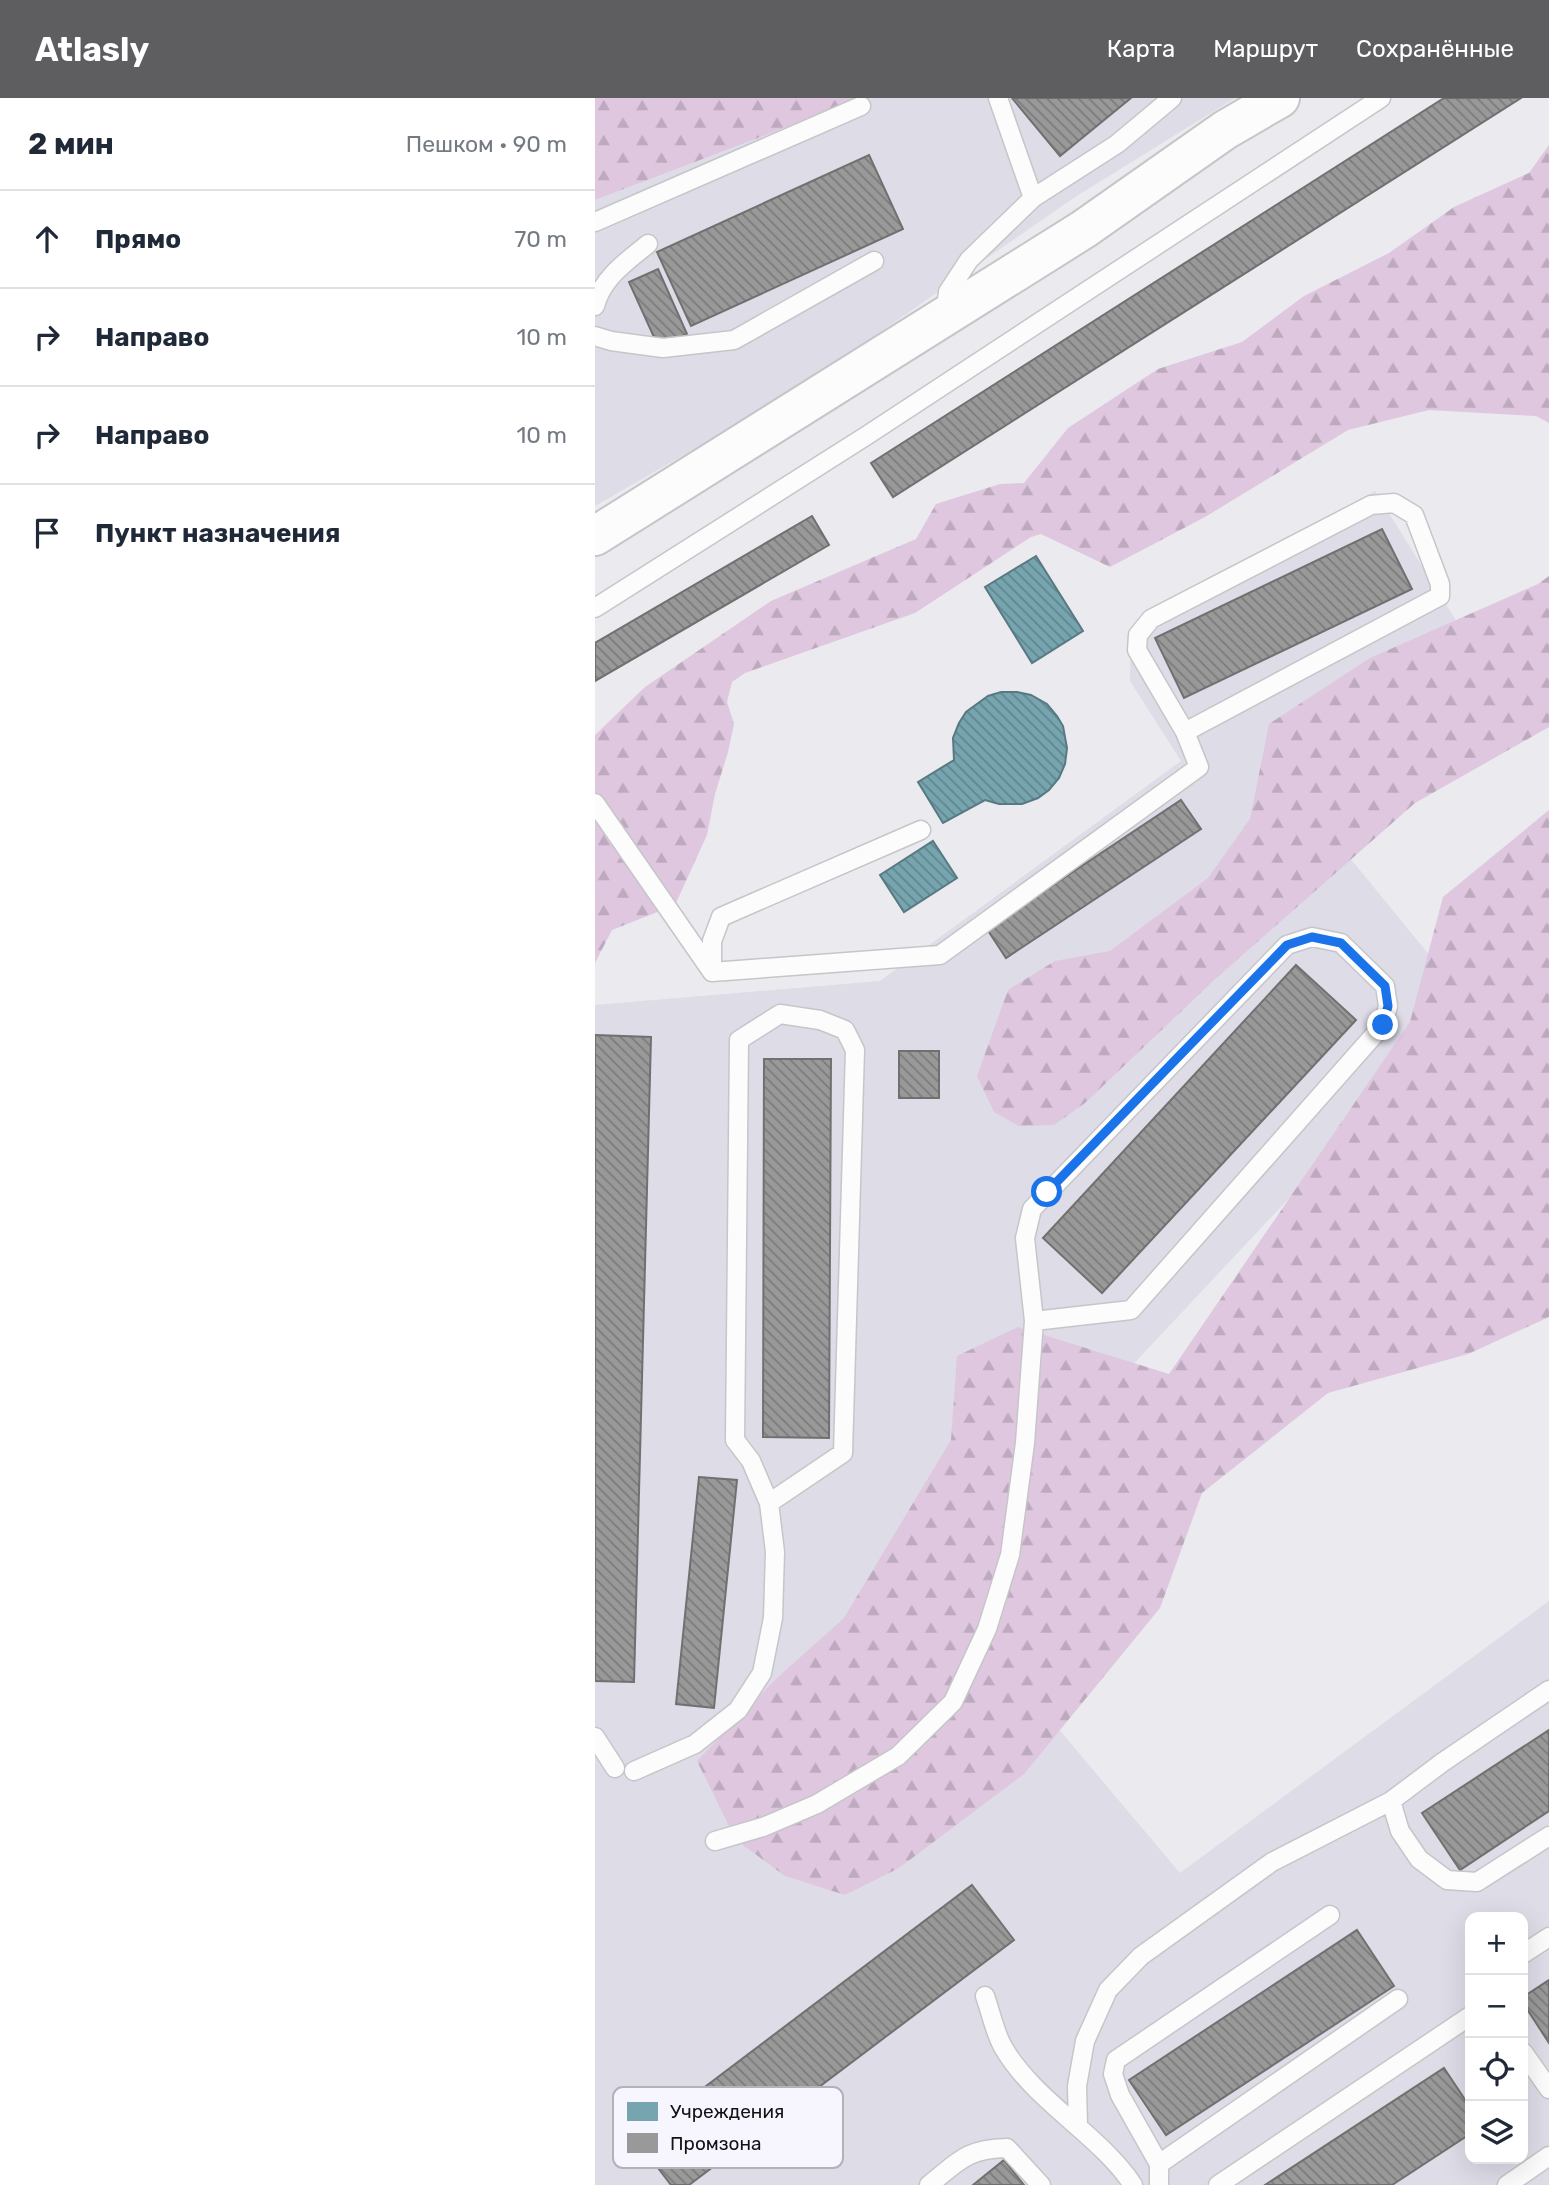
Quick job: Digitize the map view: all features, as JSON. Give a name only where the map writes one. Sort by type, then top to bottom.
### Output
[{"type":"main road","points":[[595,536],[1084,229],[1225,130],[1280,98]]},
{"type":"lane","points":[[998,98],[1033,198]]},
{"type":"lane","points":[[945,315],[948,292],[969,260],[1033,198],[1117,144],[1172,98]]},
{"type":"lane","points":[[595,608],[866,436],[1381,98]]},
{"type":"lane","points":[[595,222],[861,106]]},
{"type":"lane","points":[[595,306],[597,298],[614,272],[648,244]]},
{"type":"lane","points":[[595,336],[611,341],[663,348],[734,340],[874,261]]},
{"type":"lane","points":[[712,972],[940,955],[1199,767],[1185,732],[1137,650],[1138,635],[1151,619],[1371,505],[1394,503],[1414,515],[1440,584],[1440,596],[1185,732]]},
{"type":"lane","points":[[595,803],[712,972]]},
{"type":"lane","points":[[712,972],[712,942],[721,917],[921,830]]},
{"type":"lane","points":[[715,1840],[763,1827],[817,1804],[898,1756],[953,1702],[987,1629],[1010,1555],[1025,1443],[1034,1321],[1025,1238],[1031,1209],[1287,945],[1312,937],[1341,943],[1385,986],[1388,1006],[1383,1025],[1131,1310],[1034,1321]]},
{"type":"lane","points":[[634,1771],[695,1744],[738,1710],[762,1673],[773,1618],[775,1552],[769,1503],[751,1461],[735,1440],[739,1040],[780,1014],[820,1020],[845,1030],[855,1050],[843,1453],[769,1503]]},
{"type":"lane","points":[[1078,2126],[1077,2086],[1085,2041],[1108,1990],[1141,1956],[1272,1862],[1391,1801],[1549,1690]]},
{"type":"lane","points":[[595,1737],[615,1768]]},
{"type":"lane","points":[[1391,1801],[1399,1831],[1419,1859],[1447,1880],[1477,1882],[1549,1836]]},
{"type":"lane","points":[[1159,2185],[1159,2164],[1120,2095],[1113,2074],[1116,2060],[1330,1915]]},
{"type":"lane","points":[[1528,1951],[1549,1937]]},
{"type":"lane","points":[[985,1996],[1003,2047],[1031,2084],[1078,2126],[1133,2185]]},
{"type":"lane","points":[[1159,2164],[1398,1999]]},
{"type":"lane","points":[[1218,2185],[1465,2020]]},
{"type":"lane","points":[[1528,2058],[1547,2081]]},
{"type":"lane","points":[[929,2185],[965,2155],[985,2149],[1007,2148],[1041,2185]]},
{"type":"lane","points":[[1507,2185],[1549,2156]]},
{"type":"shaded area","points":[[863,98],[1235,98],[1075,197],[795,391],[595,506],[595,200]]},
{"type":"shaded area","points":[[1375,491],[1467,638],[1270,760],[1470,1005],[932,1579],[1180,1873],[1549,1601],[1549,2185],[595,2185],[595,1005],[880,981],[1181,761],[1130,681],[1131,630]]},
{"type":"green space","points":[[595,98],[863,98],[595,200]]},
{"type":"green space","points":[[1549,145],[1549,423],[1536,416],[1429,410],[1348,430],[1205,517],[1110,567],[1041,534],[1031,537],[915,613],[745,673],[732,682],[727,702],[734,724],[707,835],[675,905],[612,930],[595,963],[595,735],[645,687],[771,601],[916,539],[936,504],[1000,484],[1024,483],[1068,428],[1158,369],[1242,342],[1304,296],[1389,253],[1454,207],[1529,173]]},
{"type":"green space","points":[[1549,576],[1549,727],[1415,803],[1212,982],[1085,1103],[1054,1125],[1019,1126],[994,1112],[977,1076],[1008,990],[1055,961],[1110,951],[1208,878],[1250,819],[1269,724],[1370,658],[1538,584]]},
{"type":"green space","points":[[1549,810],[1549,1317],[1468,1354],[1328,1393],[1202,1493],[1160,1608],[1024,1774],[899,1868],[845,1895],[785,1876],[736,1840],[697,1761],[776,1679],[844,1618],[951,1440],[957,1356],[1018,1327],[1169,1374],[1410,1022],[1443,897]]},
{"type":"building: Учреждения","points":[[1036,556],[1083,631],[1032,663],[985,587]]},
{"type":"building: Учреждения","points":[[1001,692],[1031,695],[1047,704],[1057,716],[1063,726],[1067,748],[1065,764],[1059,778],[1038,798],[1022,804],[999,804],[985,800],[943,823],[918,782],[954,760],[953,738],[966,712],[988,696]]},
{"type":"building: Учреждения","points":[[933,841],[957,878],[904,912],[880,875]]},
{"type":"building: Промзона","points":[[1012,98],[1131,98],[1060,156]]},
{"type":"building: Промзона","points":[[1444,98],[1521,98],[893,497],[871,463]]},
{"type":"building: Промзона","points":[[869,155],[903,229],[691,326],[657,252]]},
{"type":"building: Промзона","points":[[658,269],[687,334],[658,346],[629,282]]},
{"type":"building: Промзона","points":[[812,516],[829,545],[595,681],[595,643]]},
{"type":"building: Промзона","points":[[1382,529],[1412,589],[1184,698],[1155,638]]},
{"type":"building: Промзона","points":[[1181,800],[1201,829],[1006,958],[987,929]]},
{"type":"building: Промзона","points":[[1296,965],[1356,1020],[1102,1293],[1043,1238]]},
{"type":"building: Промзона","points":[[595,1035],[651,1037],[634,1682],[595,1681]]},
{"type":"building: Промзона","points":[[899,1051],[939,1051],[939,1098],[899,1098]]},
{"type":"building: Промзона","points":[[764,1059],[831,1059],[829,1438],[763,1437]]},
{"type":"building: Промзона","points":[[699,1477],[737,1480],[714,1708],[676,1704]]},
{"type":"building: Промзона","points":[[1549,1730],[1549,1811],[1460,1870],[1422,1813]]},
{"type":"building: Промзона","points":[[972,1885],[1014,1940],[819,2087],[705,2087]]},
{"type":"building: Промзона","points":[[1357,1930],[1394,1986],[1166,2135],[1129,2080]]},
{"type":"building: Промзона","points":[[1549,1980],[1549,2043],[1528,2011],[1528,1994]]},
{"type":"building: Промзона","points":[[1444,2068],[1465,2100],[1465,2137],[1392,2185],[1265,2185]]},
{"type":"building: Промзона","points":[[1004,2160],[1024,2185],[973,2185]]},
{"type":"building: Промзона","points":[[658,2168],[712,2168],[689,2185],[671,2185]]},
{"type":"route","points":[[1047,1192],[1287,945],[1312,937],[1341,943],[1385,986],[1388,1006],[1383,1025]]}]
